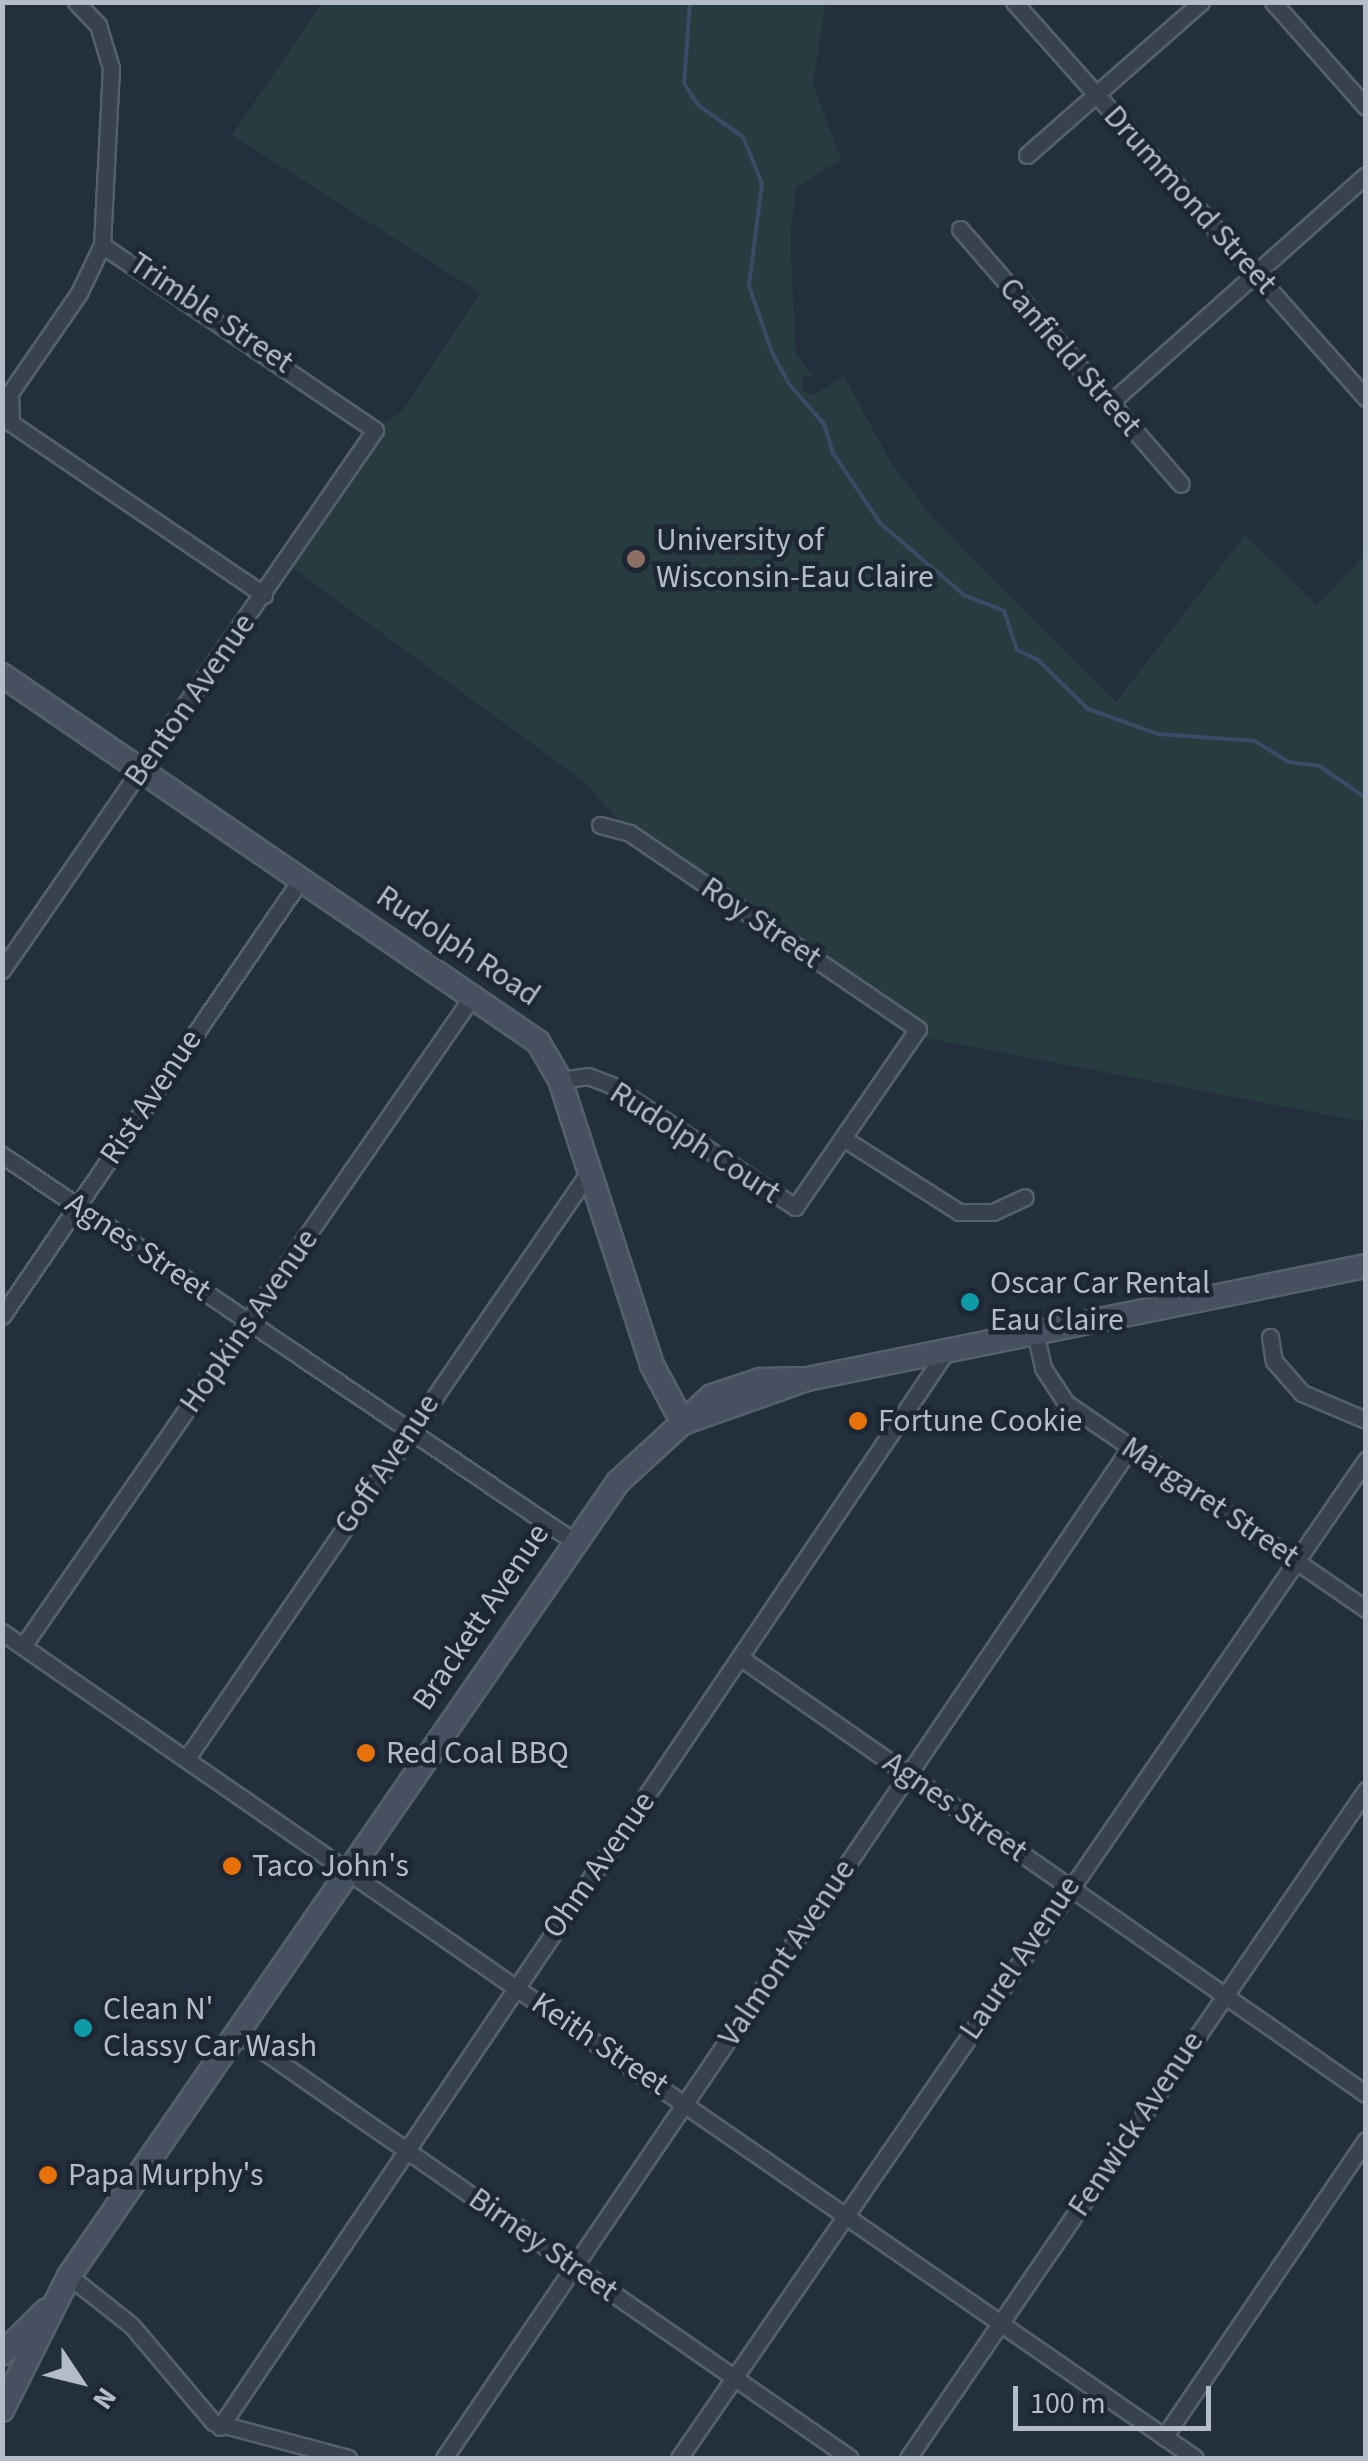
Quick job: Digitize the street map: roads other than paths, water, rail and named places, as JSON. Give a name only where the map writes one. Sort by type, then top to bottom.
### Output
[{"type":"main road","name":"Rudolph Road","points":[[2,675],[530,1034],[560,1080],[652,1365],[682,1423]]},
{"type":"main road","points":[[682,1423],[808,1379],[1036,1337],[1366,1266]]},
{"type":"main road","name":"Brackett Avenue","points":[[3,2410],[46,2310],[572,1540],[631,1466],[682,1423]]},
{"type":"main road","name":"Brackett Avenue","points":[[2,2354],[46,2310]]},
{"type":"street","name":"Trimble Street","points":[[76,2],[98,25],[111,68],[102,244],[375,430]]},
{"type":"street","name":"Drummond Street","points":[[1014,2],[1366,398]]},
{"type":"street","points":[[1027,156],[1201,2]]},
{"type":"street","points":[[1273,2],[1366,107]]},
{"type":"street","points":[[1109,404],[1366,175]]},
{"type":"street","name":"Canfield Street","points":[[960,229],[1182,484]]},
{"type":"street","points":[[102,244],[79,292],[10,393],[8,414],[18,430],[264,595]]},
{"type":"street","name":"Benton Avenue","points":[[2,970],[375,430]]},
{"type":"street","name":"Roy Street","points":[[600,825],[630,834],[918,1029]]},
{"type":"street","name":"Rist Avenue","points":[[2,1316],[300,879]]},
{"type":"street","name":"Hopkins Avenue","points":[[23,1646],[474,994]]},
{"type":"street","name":"Rudolph Court","points":[[560,1080],[588,1076],[611,1086],[796,1207],[846,1140],[918,1029]]},
{"type":"street","points":[[846,1140],[959,1212],[992,1212],[1025,1197]]},
{"type":"street","name":"Agnes Street","points":[[2,1155],[572,1540]]},
{"type":"street","name":"Goff Avenue","points":[[187,1758],[589,1172]]},
{"type":"street","points":[[1270,1336],[1274,1360],[1292,1385],[1366,1420]]},
{"type":"street","name":"Margaret Street","points":[[1036,1337],[1052,1387],[1130,1448],[1366,1609]]},
{"type":"street","name":"Ohm Avenue","points":[[220,2427],[404,2149],[945,1354]]},
{"type":"street","name":"Valmont Avenue","points":[[444,2458],[1130,1448]]},
{"type":"street","name":"Laurel Avenue","points":[[679,2458],[1294,1559],[1366,1460]]},
{"type":"street","name":"Keith Street","points":[[2,1632],[1195,2458]]},
{"type":"street","name":"Agnes Street","points":[[741,1658],[1366,2094]]},
{"type":"street","name":"Fenwick Avenue","points":[[908,2458],[1366,1790]]},
{"type":"street","name":"Birney Street","points":[[236,2032],[850,2458]]},
{"type":"street","points":[[1164,2437],[1366,2140]]},
{"type":"street","points":[[69,2276],[132,2326],[184,2394],[220,2427],[348,2458]]},
{"type":"waterway","points":[[690,2],[684,83],[698,105],[743,137],[762,183],[749,286],[771,350],[789,384],[824,424],[833,453],[880,523],[964,595],[1004,611],[1017,650],[1038,660],[1088,709],[1158,734],[1255,741],[1288,762],[1319,766],[1366,798]]},
{"type":"place","name":"University of Wisconsin-Eau Claire","points":[[636,559]]},
{"type":"place","name":"Oscar Car Rental Eau Claire","points":[[970,1302]]},
{"type":"place","name":"Fortune Cookie","points":[[858,1421]]},
{"type":"place","name":"Red Coal BBQ","points":[[366,1753]]},
{"type":"place","name":"Taco John's","points":[[232,1866]]},
{"type":"place","name":"Clean N' Classy Car Wash","points":[[83,2028]]},
{"type":"place","name":"Papa Murphy's","points":[[48,2175]]}]
